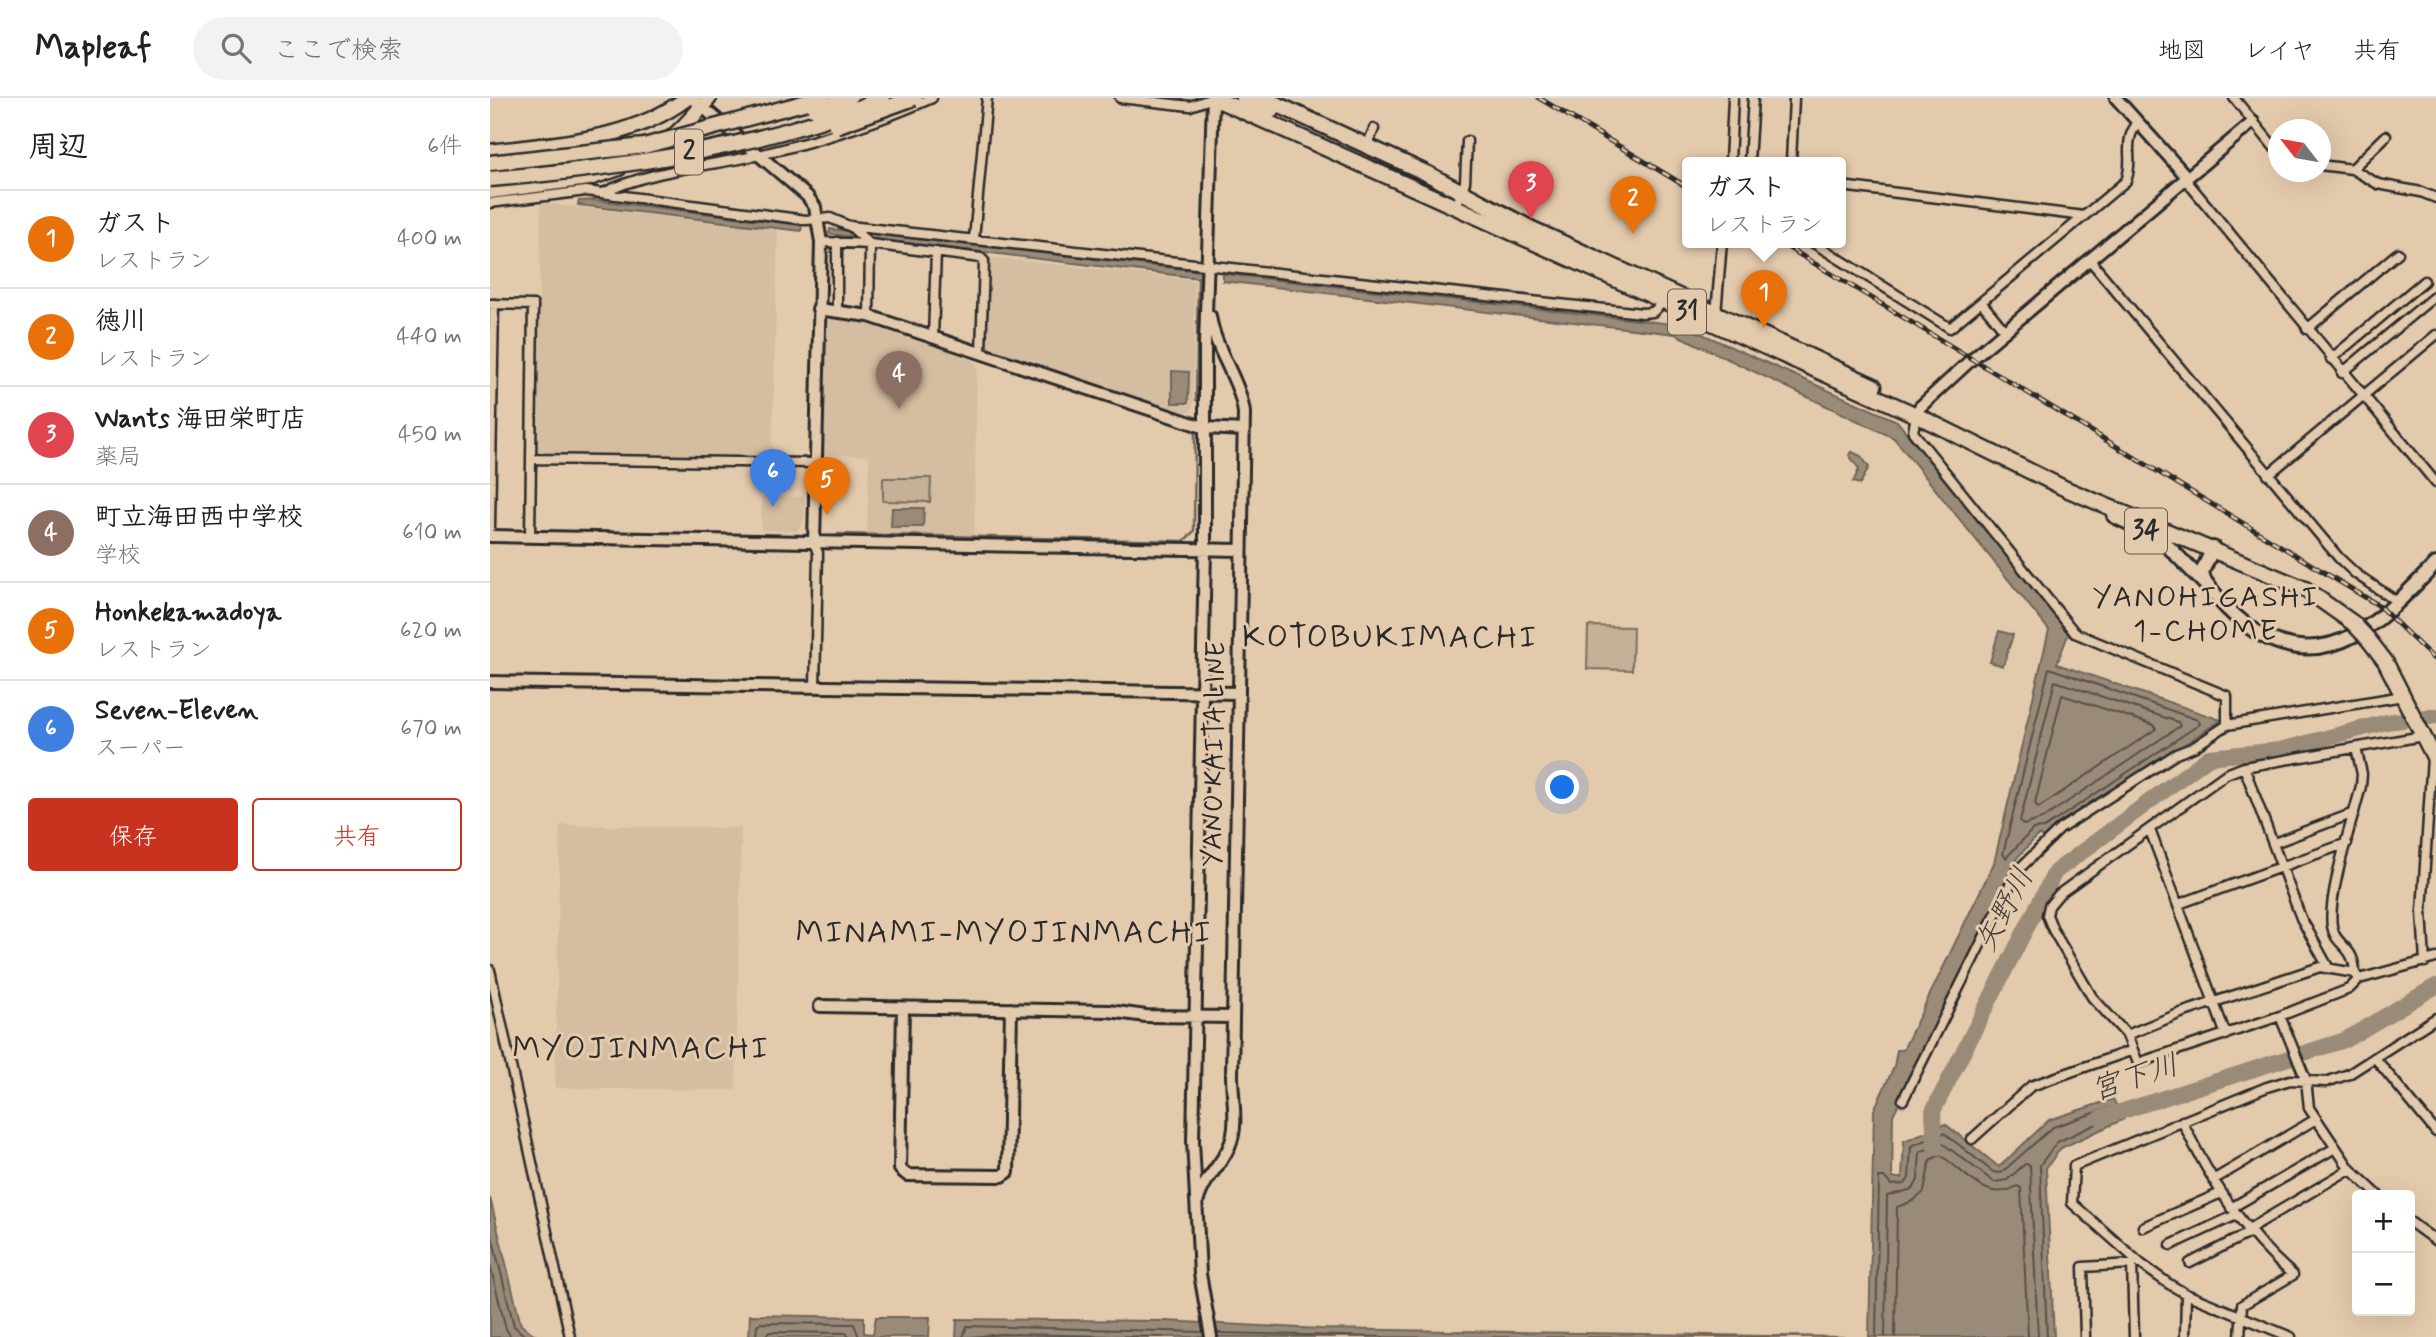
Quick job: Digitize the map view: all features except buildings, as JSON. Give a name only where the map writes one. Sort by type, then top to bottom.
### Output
[{"type":"highway","points":[[704,132],[822,98]]},
{"type":"highway","name":"2","points":[[490,163],[612,152],[778,119],[849,98]]},
{"type":"highway","name":"2","points":[[490,191],[772,135],[829,120],[884,98]]},
{"type":"highway","points":[[568,177],[709,156],[807,135],[914,98]]},
{"type":"highway","name":"31","points":[[1213,98],[1530,228],[1667,297],[1918,411],[2066,489],[2185,540],[2213,548]]},
{"type":"highway","points":[[1244,98],[1460,199]]},
{"type":"highway","name":"31","points":[[1263,98],[1367,146],[1460,199],[1639,290],[1716,314],[2065,480],[2189,533],[2213,548],[2305,589],[2353,623],[2385,661],[2426,733],[2434,758]]},
{"type":"highway","name":"2","points":[[490,179],[568,177],[611,171],[655,152],[683,129],[698,100]]},
{"type":"highway","name":"2","points":[[490,152],[625,132],[698,100]]},
{"type":"main road","name":"34","points":[[2066,489],[2160,538],[2249,629],[2273,642],[2300,648],[2318,648],[2354,635],[2436,564]]},
{"type":"main road","name":"34","points":[[2212,592],[2202,572],[2213,548]]},
{"type":"street","points":[[722,124],[807,98]]},
{"type":"street","points":[[603,193],[635,178],[759,155],[892,116],[932,98]]},
{"type":"street","points":[[974,239],[987,98]]},
{"type":"street","points":[[1120,98],[1189,106],[1213,98]]},
{"type":"street","name":"YANO KAITA LINE","points":[[1211,1337],[1200,1274],[1193,1141],[1203,692],[1205,345],[1210,265],[1213,98]]},
{"type":"street","points":[[1730,157],[1733,98]]},
{"type":"street","points":[[1749,157],[1753,98]]},
{"type":"street","points":[[1791,157],[1794,98]]},
{"type":"street","points":[[2116,98],[2186,178],[2342,373],[2436,483]]},
{"type":"street","points":[[2234,98],[2268,140]]},
{"type":"street","points":[[698,100],[722,124],[807,196],[815,207],[818,219],[821,242],[815,463],[814,543],[818,553],[815,687]]},
{"type":"street","points":[[1822,248],[1950,328],[2126,181],[2129,173],[2128,135],[2138,122]]},
{"type":"street","points":[[2227,725],[2227,696],[2076,634],[1913,432],[1918,411],[2005,331],[2253,122]]},
{"type":"street","points":[[1367,146],[1374,129]]},
{"type":"street","points":[[2352,169],[2385,136]]},
{"type":"street","points":[[1460,199],[1467,141]]},
{"type":"street","points":[[2331,166],[2352,169],[2378,184],[2421,192],[2436,198]]},
{"type":"street","points":[[1846,188],[2084,216]]},
{"type":"street","points":[[490,203],[586,191],[806,220],[841,220],[868,242],[869,316]]},
{"type":"street","points":[[851,228],[974,239],[1631,312],[1650,313],[1667,297]]},
{"type":"street","points":[[907,247],[908,234]]},
{"type":"street","points":[[821,242],[868,242],[984,261],[981,352]]},
{"type":"street","points":[[837,242],[837,310]]},
{"type":"street","points":[[1716,314],[1722,248]]},
{"type":"street","points":[[933,337],[936,253]]},
{"type":"street","points":[[2307,329],[2398,253]]},
{"type":"street","points":[[2089,259],[2339,558],[2356,574],[2396,601]]},
{"type":"street","points":[[2331,359],[2424,281]]},
{"type":"street","points":[[1631,312],[1639,300],[1639,290]]},
{"type":"street","points":[[2342,373],[2436,295]]},
{"type":"street","name":"YANO KAITA LINE","points":[[1196,1206],[1204,1181],[1227,1152],[1234,1134],[1233,1017],[1243,430],[1241,398],[1215,338],[1208,298]]},
{"type":"street","points":[[1981,302],[2005,331]]},
{"type":"street","points":[[490,528],[492,304],[534,305],[530,537]]},
{"type":"street","points":[[818,309],[869,316],[1206,428],[1243,430]]},
{"type":"street","points":[[2268,475],[2436,335]]},
{"type":"street","points":[[531,458],[815,463]]},
{"type":"street","points":[[490,536],[1241,550]]},
{"type":"street","points":[[490,682],[1238,693]]},
{"type":"street","points":[[1903,1100],[2017,871],[2060,829],[2176,754],[2194,747],[2227,725],[2405,699]]},
{"type":"street","points":[[2356,748],[2362,774],[2331,923],[2334,935],[2355,958],[2357,976],[2349,989],[2226,1035],[2138,1063],[2127,1035],[2092,997],[2053,930],[2048,915],[2049,906],[2059,894],[2226,774],[2244,767],[2426,733]]},
{"type":"street","points":[[2425,962],[2422,911],[2428,772],[2434,758]]},
{"type":"street","points":[[2244,767],[2301,918],[2329,969]]},
{"type":"street","points":[[2274,843],[2354,813]]},
{"type":"street","points":[[2150,830],[2226,1035]]},
{"type":"street","points":[[2179,904],[2347,844]]},
{"type":"street","points":[[2127,1035],[2181,1013],[2215,1004],[2320,967],[2357,976],[2436,958]]},
{"type":"street","points":[[490,970],[570,1337]]},
{"type":"street","points":[[820,1006],[1233,1017]]},
{"type":"street","points":[[903,1008],[900,1168],[907,1175],[1002,1176],[1008,1172],[1011,1009]]},
{"type":"street","points":[[2280,1016],[2306,1080],[2309,1108],[2350,1169],[2373,1190]]},
{"type":"street","points":[[2291,1337],[2186,1294],[2134,1262],[2072,1203],[2074,1166],[2267,1087],[2306,1080],[2326,1082],[2375,1058],[2436,1018]]},
{"type":"street","points":[[1972,1139],[2031,1086],[2133,1050]]},
{"type":"street","points":[[2375,1058],[2436,1132]]},
{"type":"street","points":[[2213,1180],[2316,1119]]},
{"type":"street","points":[[2182,1121],[2213,1180],[2248,1232],[2293,1275],[2242,1305],[2239,1316],[2240,1337]]},
{"type":"street","points":[[2171,1245],[2233,1211],[2335,1148]]},
{"type":"street","points":[[2190,1263],[2248,1232],[2350,1169]]},
{"type":"street","points":[[2143,1227],[2221,1193]]},
{"type":"street","points":[[2415,1226],[2436,1241]]},
{"type":"street","points":[[2085,1337],[2083,1267],[2134,1262]]},
{"type":"street","points":[[2134,1262],[2134,1337]]},
{"type":"street","points":[[2185,1337],[2186,1294]]},
{"type":"shaded area","points":[[541,203],[778,230],[772,459],[536,455]]},
{"type":"shaded area","points":[[989,257],[1195,280],[1193,407],[1190,412],[1176,411],[987,348]]},
{"type":"shaded area","points":[[829,319],[844,319],[878,327],[969,358],[977,365],[974,535],[867,533],[869,456],[822,453],[824,325]]},
{"type":"shaded area","points":[[883,478],[931,478],[930,502],[883,501]]},
{"type":"shaded area","points":[[762,496],[805,497],[804,520],[797,531],[761,530]]},
{"type":"shaded area","points":[[1588,626],[1633,627],[1632,670],[1587,669]]},
{"type":"shaded area","points":[[560,825],[741,828],[736,1090],[555,1088]]},
{"type":"water","points":[[594,200],[802,225],[801,231],[578,205],[579,201]]},
{"type":"water","points":[[830,229],[1200,271],[1200,278],[829,234]]},
{"type":"water","points":[[1223,274],[1682,325],[1897,421],[2069,632],[2057,664],[2221,720],[2044,838],[2038,835],[2017,858],[1893,1115],[1892,1178],[1902,1178],[1904,1141],[1945,1124],[1999,1167],[2049,1120],[2113,1099],[2124,1119],[2061,1148],[2046,1168],[2054,1337],[1869,1337],[1874,1110],[1894,1067],[1897,1050],[1903,1050],[1994,863],[2049,630],[1894,438],[1675,334],[1223,281]]},
{"type":"water","points":[[1172,371],[1189,372],[1188,403],[1172,403]]},
{"type":"water","points":[[1852,452],[1861,456],[1869,467],[1860,484],[1853,482],[1859,469],[1849,455]]},
{"type":"water","points":[[892,508],[924,508],[923,527],[891,527]]},
{"type":"water","points":[[1999,631],[2013,635],[2003,666],[1990,662]]},
{"type":"water","points":[[490,1198],[521,1325],[538,1337],[490,1337]]},
{"type":"water","points":[[750,1315],[864,1317],[864,1333],[873,1334],[876,1317],[930,1317],[929,1337],[749,1337]]},
{"type":"water","points":[[957,1319],[1165,1321],[1321,1329],[1844,1337],[956,1337]]},
{"type":"waterway","points":[[1196,400],[1198,277]]},
{"type":"waterway","points":[[838,534],[1184,541],[1194,531],[1195,430]]},
{"type":"waterway","name":"矢野川","points":[[1935,1148],[1933,1111],[2055,872],[2209,757],[2280,750],[2387,722],[2436,716]]},
{"type":"waterway","name":"宮下川","points":[[2101,1118],[2345,1040],[2436,986]]},
{"type":"railway","points":[[1539,98],[1682,184]]},
{"type":"railway","points":[[1789,248],[2378,605],[2436,661]]},
{"type":"place","name":"Wants 海田栄町店","points":[[1531,219]]},
{"type":"place","name":"徳川","points":[[1633,234]]},
{"type":"place","name":"ガスト","points":[[1764,328]]},
{"type":"place","name":"町立海田西中学校","points":[[899,409]]},
{"type":"place","name":"Seven-Eleven","points":[[773,507]]},
{"type":"place","name":"Honkekamadoya","points":[[827,515]]},
{"type":"district","name":"YANOHIGASHI 1-CHOME","points":[[2206,614]]},
{"type":"district","name":"KOTOBUKIMACHI","points":[[1390,638]]},
{"type":"district","name":"MINAMI-MYOJINMACHI","points":[[1004,933]]},
{"type":"district","name":"MYOJINMACHI","points":[[641,1049]]}]
